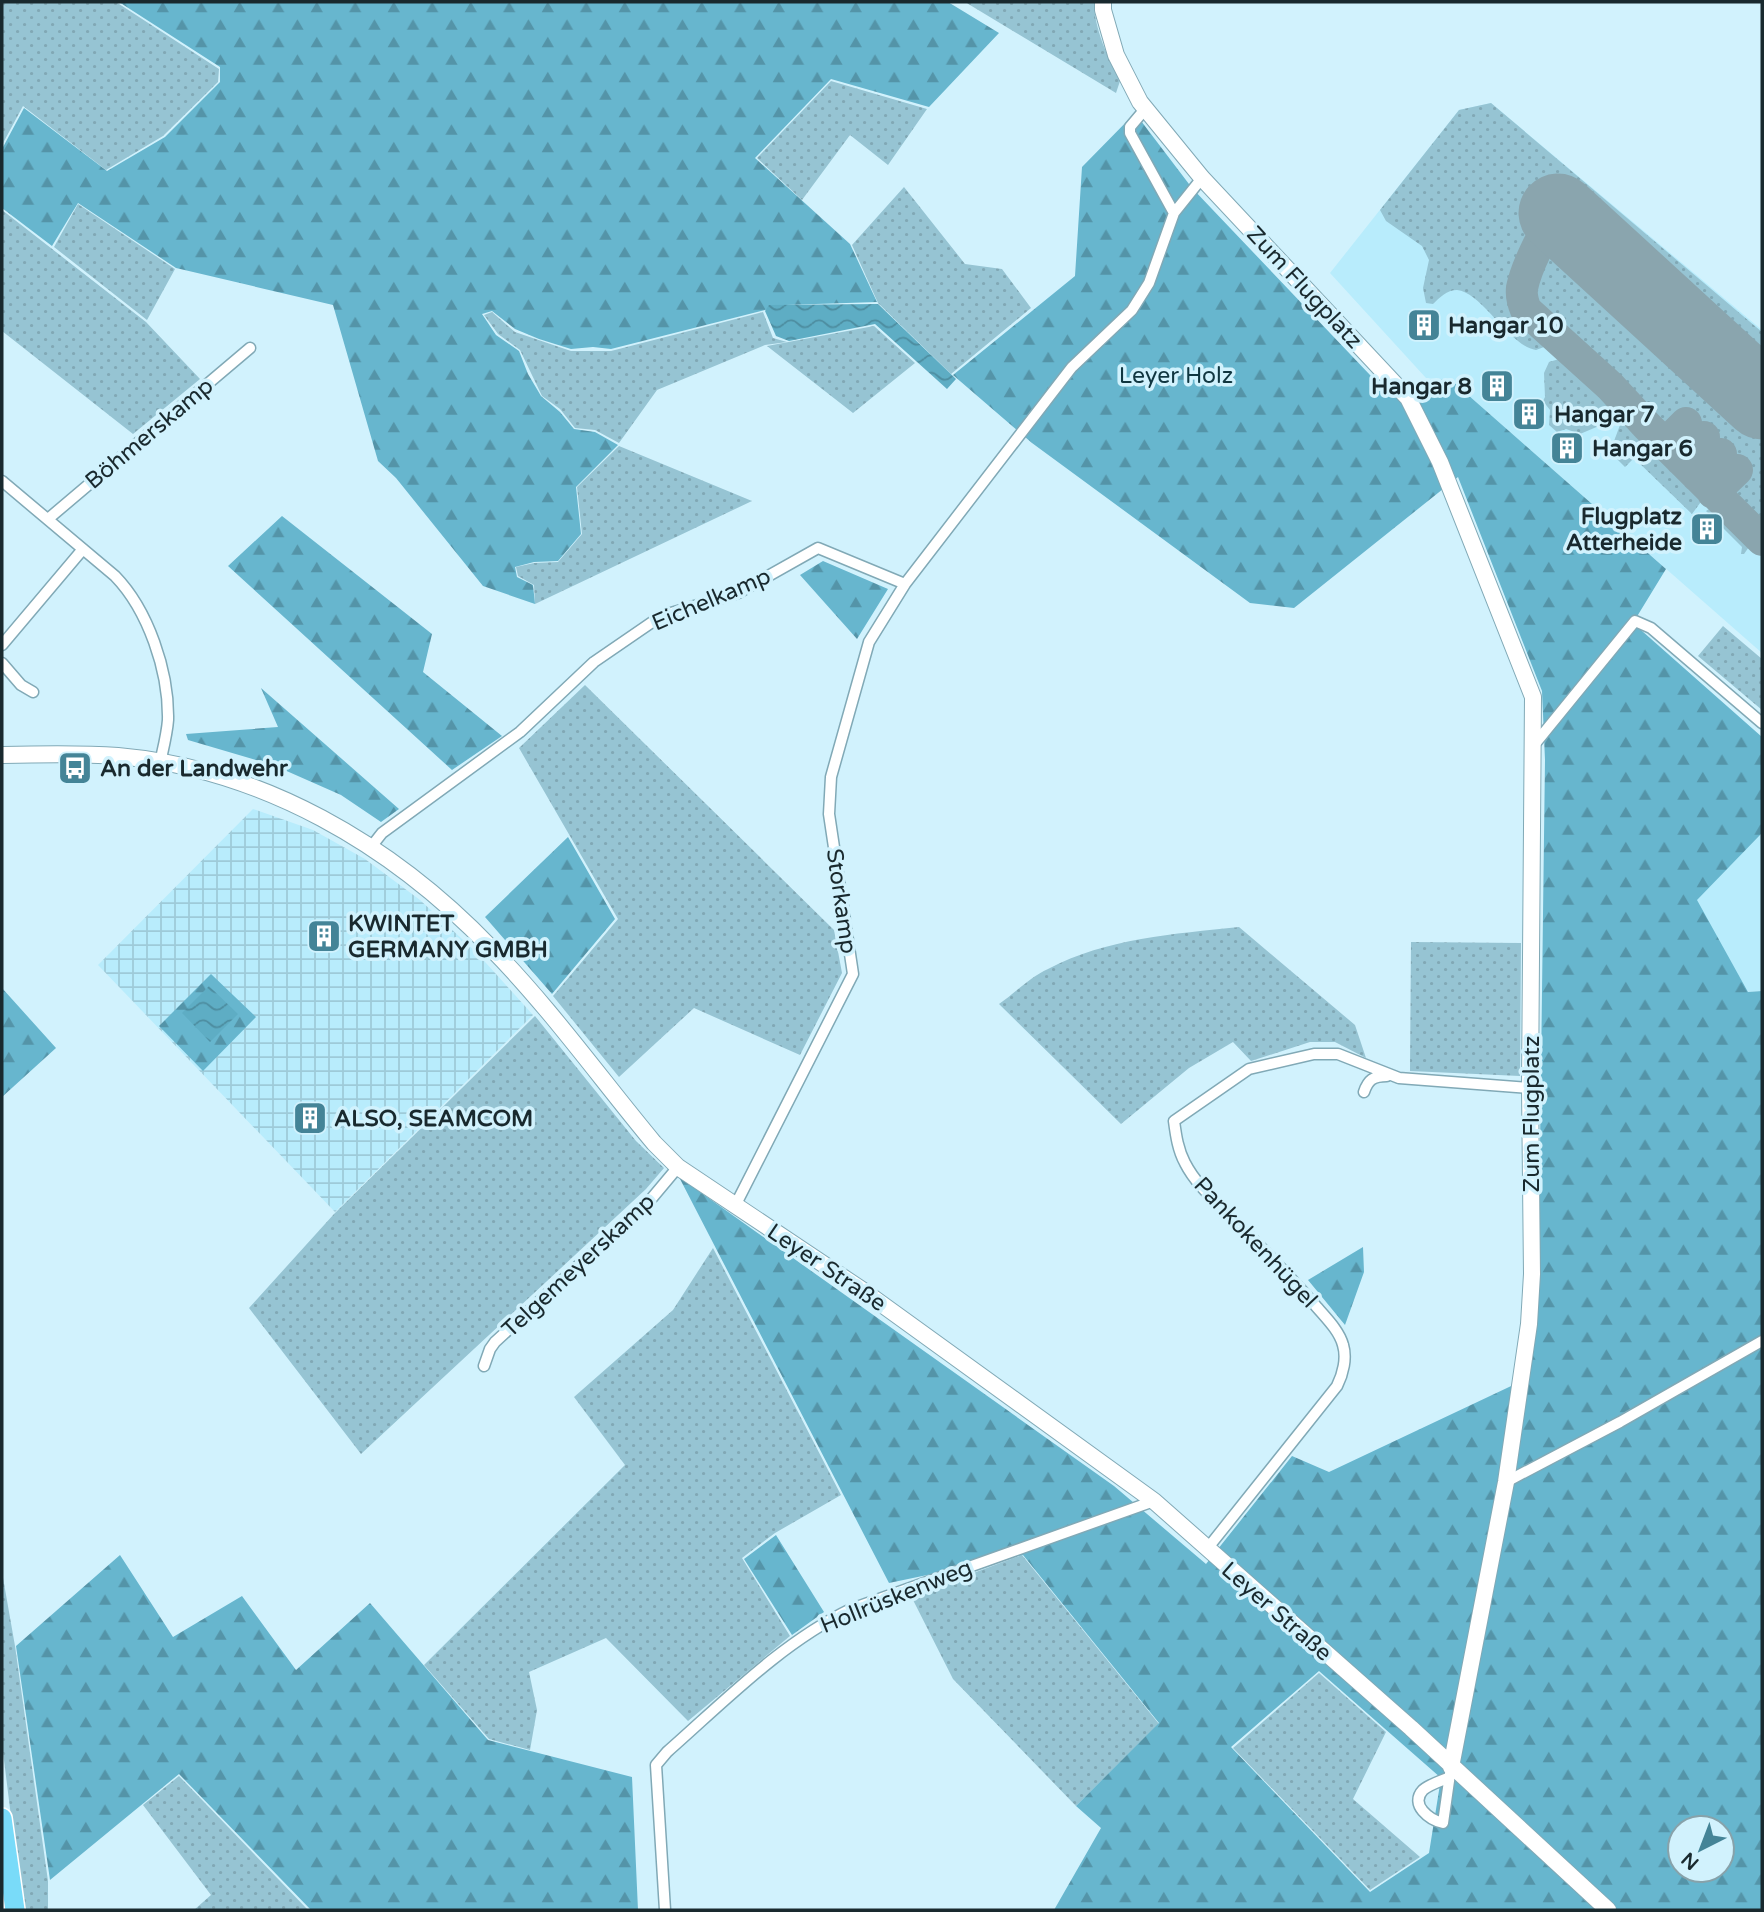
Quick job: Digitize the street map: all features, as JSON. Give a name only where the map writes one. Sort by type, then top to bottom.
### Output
[{"type":"highway","points":[[2,1818],[15,1910]]},
{"type":"street","name":"Zum Flugplatz","points":[[1103,2],[1116,55],[1140,102],[1202,178],[1408,398],[1440,462],[1534,696],[1530,1087],[1532,1274],[1529,1324],[1506,1482],[1450,1772]]},
{"type":"street","points":[[1146,108],[1130,127],[1130,133],[1174,213]]},
{"type":"street","points":[[905,583],[1072,368],[1132,310],[1149,284],[1174,213],[1202,178]]},
{"type":"street","name":"Böhmerskamp","points":[[48,519],[250,348]]},
{"type":"street","points":[[2,481],[129,590],[149,626],[161,671],[168,719],[160,762]]},
{"type":"street","name":"Eichelkamp","points":[[370,847],[382,833],[520,732],[594,662],[661,616],[738,593],[818,548],[905,583]]},
{"type":"street","points":[[2,645],[83,549]]},
{"type":"street","name":"Storkamp","points":[[735,1206],[853,974],[829,814],[831,777],[869,642],[905,583]]},
{"type":"street","points":[[1534,744],[1635,621],[1651,628],[1762,723]]},
{"type":"street","points":[[2,663],[21,685],[33,692]]},
{"type":"street","name":"Leyer Straße","points":[[2,755],[77,753],[160,762],[240,782],[294,803],[370,847],[428,890],[491,947],[654,1143],[678,1167],[865,1292],[1154,1501],[1411,1728],[1450,1772],[1608,1910]]},
{"type":"street","name":"Pankokenhügel","points":[[1207,1549],[1337,1386],[1345,1356],[1337,1332],[1324,1316],[1205,1190],[1185,1164],[1178,1146],[1174,1121],[1249,1069],[1314,1054],[1338,1054],[1357,1060],[1388,1076],[1411,1080],[1530,1087]]},
{"type":"street","points":[[1364,1092],[1368,1082],[1377,1076],[1388,1076]]},
{"type":"street","name":"Telgemeyerskamp","points":[[484,1366],[495,1342],[652,1198],[678,1167]]},
{"type":"street","points":[[1506,1482],[1620,1422],[1762,1341]]},
{"type":"street","name":"Hollrüskenweg","points":[[665,1910],[656,1765],[667,1752],[772,1661],[819,1624],[851,1609],[1154,1501]]},
{"type":"shaded area","points":[[2,2],[116,2],[219,69],[218,82],[163,136],[106,170],[23,106],[2,145]]},
{"type":"shaded area","points":[[965,2],[1094,2],[1099,32],[1120,81],[1116,93]]},
{"type":"shaded area","points":[[831,81],[927,109],[888,165],[850,135],[802,200],[757,158]]},
{"type":"shaded area","name":"Flugplatz Atterheide","points":[[1491,103],[1762,330],[1762,653],[1452,381],[1426,378],[1330,273],[1459,110]]},
{"type":"shaded area","points":[[1491,103],[1762,332],[1762,377],[1552,185],[1525,212],[1535,232],[1516,294],[1523,315],[1546,340],[1544,347],[1536,350],[1526,346],[1466,293],[1453,290],[1433,304],[1426,303],[1423,288],[1429,260],[1422,246],[1386,221],[1380,210],[1459,110]]},
{"type":"shaded area","points":[[904,187],[965,264],[1002,269],[1031,308],[951,374],[878,303],[852,245]]},
{"type":"shaded area","points":[[78,204],[175,269],[147,320],[54,247]]},
{"type":"shaded area","points":[[2,210],[146,322],[200,379],[133,434],[2,331]]},
{"type":"shaded area","points":[[1557,237],[1762,423],[1762,527],[1644,414],[1646,407],[1611,372],[1607,375],[1532,306],[1530,289],[1534,272],[1549,238]]},
{"type":"shaded area","points":[[492,312],[515,332],[571,351],[611,351],[763,312],[773,338],[787,342],[765,345],[657,390],[619,443],[595,430],[575,428],[560,409],[542,396],[520,350],[498,334],[484,315]]},
{"type":"shaded area","points":[[874,326],[915,363],[853,413],[767,346]]},
{"type":"shaded area","points":[[1566,357],[1611,398],[1613,420],[1580,434],[1566,429],[1557,432],[1549,425],[1550,410],[1543,401],[1544,373],[1549,362]]},
{"type":"shaded area","points":[[1620,425],[1638,428],[1644,432],[1703,492],[1703,499],[1692,514],[1634,458],[1625,467],[1610,452]]},
{"type":"shaded area","points":[[619,446],[752,501],[535,604],[534,585],[518,576],[516,567],[558,562],[582,534],[577,487]]},
{"type":"shaded area","points":[[1712,507],[1721,509],[1750,538],[1751,544],[1744,554],[1741,554],[1742,547],[1706,511]]},
{"type":"shaded area","points":[[1723,626],[1762,659],[1762,710],[1698,656]]},
{"type":"shaded area","points":[[585,685],[834,930],[842,973],[800,1055],[694,1008],[619,1077],[553,996],[618,919],[519,748]]},
{"type":"shaded area","points":[[253,809],[313,830],[365,859],[420,900],[476,952],[533,1015],[335,1212],[98,965]]},
{"type":"shaded area","points":[[1762,833],[1762,991],[1748,992],[1696,900]]},
{"type":"shaded area","points":[[1239,927],[1355,1025],[1366,1058],[1335,1042],[1310,1042],[1251,1061],[1233,1042],[1189,1068],[1121,1124],[999,1004],[1041,972],[1094,950],[1141,939]]},
{"type":"shaded area","points":[[1411,942],[1521,943],[1520,1076],[1410,1071]]},
{"type":"shaded area","points":[[535,1016],[636,1141],[664,1168],[646,1189],[361,1454],[249,1308],[334,1214]]},
{"type":"shaded area","points":[[713,1248],[841,1495],[775,1533],[742,1558],[790,1636],[688,1721],[606,1638],[529,1672],[537,1710],[530,1750],[489,1739],[424,1665],[625,1465],[574,1397],[673,1310]]},
{"type":"shaded area","points":[[1022,1555],[1159,1724],[1076,1806],[953,1679],[911,1596]]},
{"type":"shaded area","points":[[2,1572],[48,1881],[48,1910],[24,1910],[21,1897],[2,1744]]},
{"type":"shaded area","points":[[1319,1673],[1386,1732],[1353,1799],[1420,1857],[1370,1890],[1233,1748]]},
{"type":"shaded area","points":[[179,1776],[308,1910],[194,1910],[211,1895],[143,1805]]},
{"type":"green space","points":[[119,2],[948,2],[999,33],[929,107],[831,79],[755,158],[850,244],[877,302],[785,305],[611,349],[571,349],[515,329],[492,311],[482,314],[496,335],[519,351],[541,396],[560,412],[574,429],[595,432],[618,445],[576,487],[581,534],[558,561],[534,562],[515,567],[517,577],[533,585],[535,604],[483,586],[396,478],[378,461],[333,305],[176,268],[78,203],[52,246],[2,208],[2,149],[24,108],[107,171],[165,137],[220,82],[220,67]]},
{"type":"green space","name":"Leyer Holz","points":[[1135,113],[1192,188],[1390,396],[1419,382],[1451,380],[1666,569],[1633,623],[1762,737],[1762,833],[1697,900],[1748,992],[1762,991],[1762,1910],[1054,1910],[1101,1828],[1076,1806],[1159,1723],[1023,1555],[889,1583],[679,1177],[1114,1486],[1206,1564],[1292,1456],[1329,1472],[1528,1378],[1538,1303],[1545,760],[1542,691],[1458,477],[1294,608],[1250,603],[1032,443],[953,375],[1075,276],[1082,167]],"holes":[[[1319,1671],[1441,1778],[1429,1853],[1370,1892],[1231,1747]]]},
{"type":"green space","points":[[282,516],[432,634],[423,672],[502,736],[452,770],[228,566]]},
{"type":"green space","points":[[823,561],[888,589],[857,639],[800,575]]},
{"type":"green space","points":[[261,688],[399,809],[381,822],[341,795],[273,765],[188,740],[186,734],[278,727]]},
{"type":"green space","points":[[568,837],[615,919],[552,994],[485,917]]},
{"type":"green space","points":[[211,974],[256,1017],[203,1071],[159,1026]]},
{"type":"green space","points":[[2,988],[56,1048],[2,1097]]},
{"type":"green space","points":[[1363,1247],[1364,1272],[1345,1325],[1308,1280]]},
{"type":"green space","points":[[776,1535],[824,1612],[792,1635],[744,1559]]},
{"type":"green space","points":[[120,1555],[173,1637],[242,1596],[296,1670],[370,1603],[488,1740],[632,1777],[638,1910],[311,1910],[179,1774],[50,1880],[16,1646]]},
{"type":"water","points":[[878,304],[956,379],[947,389],[875,324],[789,341],[776,336],[765,311],[769,305]]},
{"type":"water","points":[[209,986],[238,1014],[210,1042],[182,1013]]},
{"type":"taxiway","points":[[1558,213],[1531,260],[1524,280],[1522,294],[1526,310],[1610,386],[1762,540]]},
{"type":"taxiway","points":[[1665,444],[1686,423]]},
{"type":"taxiway","points":[[1681,460],[1704,437]]},
{"type":"taxiway","points":[[1697,476],[1721,454]]},
{"type":"taxiway","points":[[1713,493],[1737,470]]},
{"type":"runway","points":[[1558,213],[1762,400]]},
{"type":"place","name":"Hangar 10","points":[[1424,325]]},
{"type":"place","name":"Hangar 8","points":[[1497,386]]},
{"type":"place","name":"Hangar 7","points":[[1529,414]]},
{"type":"place","name":"Hangar 6","points":[[1567,448]]},
{"type":"place","name":"Flugplatz Atterheide","points":[[1707,529]]},
{"type":"place","name":"An der Landwehr","points":[[75,768]]},
{"type":"place","name":"KWINTET GERMANY GMBH","points":[[324,936]]},
{"type":"place","name":"ALSO, SEAMCOM","points":[[310,1118]]}]
